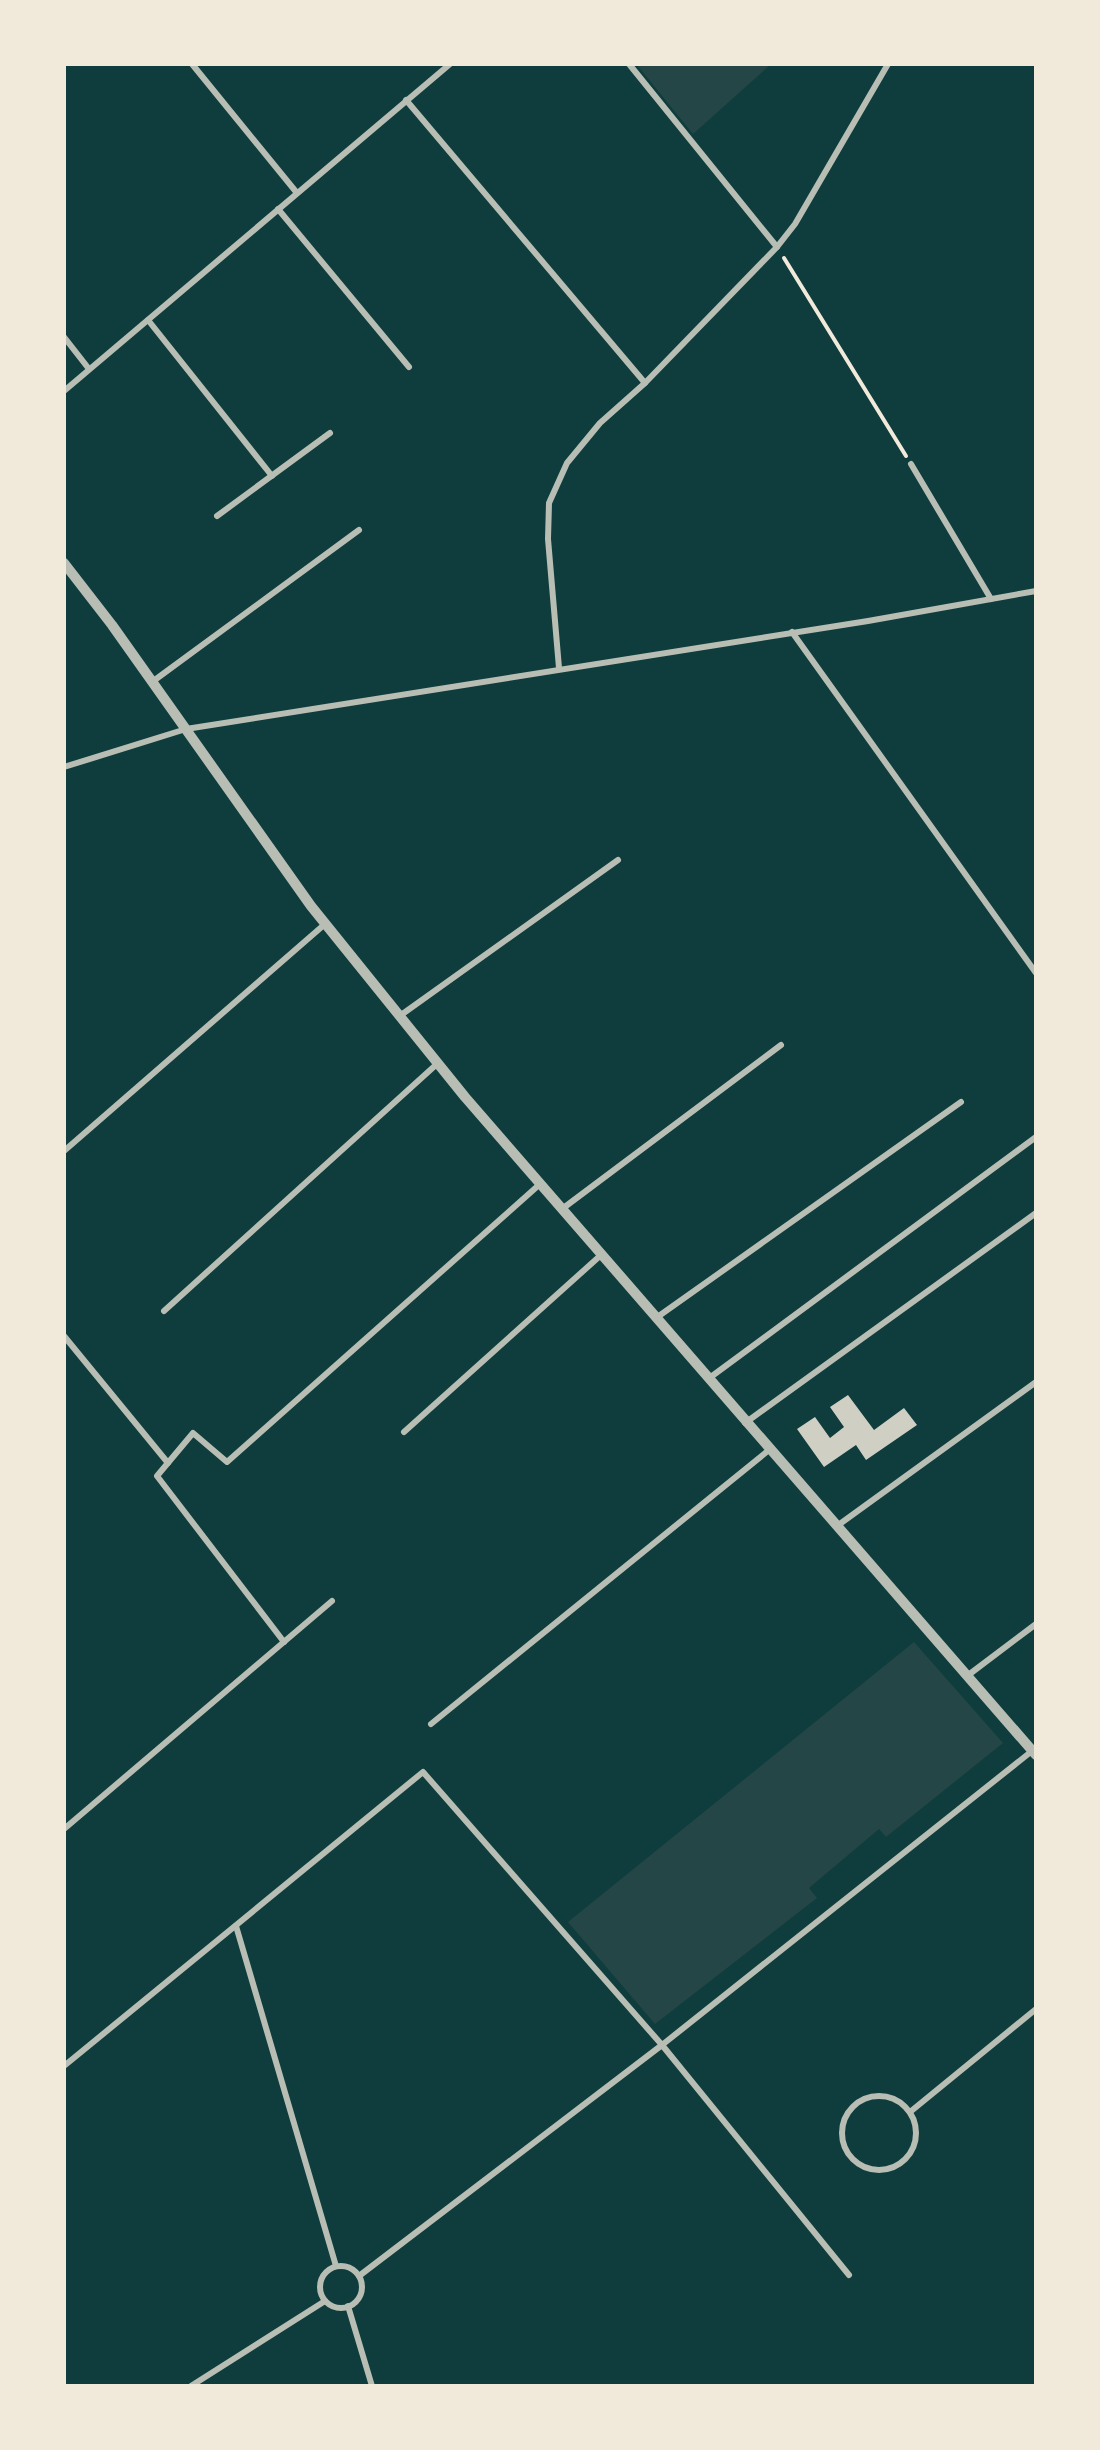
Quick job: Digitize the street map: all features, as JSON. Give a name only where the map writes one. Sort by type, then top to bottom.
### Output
[{"type":"street","points":[[192,64],[297,193]]},
{"type":"street","points":[[64,391],[450,64]]},
{"type":"street","points":[[629,64],[777,247]]},
{"type":"street","points":[[559,668],[548,539],[549,504],[567,463],[584,440],[645,383],[777,247],[795,224],[888,64]]},
{"type":"street","points":[[406,100],[645,383]]},
{"type":"street","points":[[278,209],[409,367]]},
{"type":"street","points":[[148,320],[272,476]]},
{"type":"street","points":[[64,337],[89,369]]},
{"type":"street","points":[[217,516],[330,433]]},
{"type":"street","points":[[911,464],[991,599]]},
{"type":"street","points":[[152,682],[359,530]]},
{"type":"street","points":[[64,563],[325,924],[401,1015],[438,1064],[745,1423],[1034,1753],[662,2045],[359,2276]]},
{"type":"street","points":[[64,767],[186,729],[1035,591]]},
{"type":"street","points":[[792,632],[1035,973]]},
{"type":"street","points":[[401,1015],[618,860]]},
{"type":"street","points":[[64,1151],[325,924]]},
{"type":"street","points":[[561,1209],[781,1045]]},
{"type":"street","points":[[164,1311],[438,1064]]},
{"type":"street","points":[[655,1318],[961,1102]]},
{"type":"street","points":[[707,1379],[1035,1137]]},
{"type":"street","points":[[284,1642],[157,1476],[193,1433],[227,1462],[540,1184]]},
{"type":"street","points":[[745,1423],[1035,1213]]},
{"type":"street","points":[[404,1432],[601,1255]]},
{"type":"street","points":[[64,1336],[168,1463]]},
{"type":"street","points":[[836,1526],[1035,1382]]},
{"type":"street","points":[[431,1724],[769,1450]]},
{"type":"street","points":[[64,1829],[332,1601]]},
{"type":"street","points":[[968,1676],[1035,1624]]},
{"type":"street","points":[[64,2066],[423,1772],[662,2045],[849,2276]]},
{"type":"street","points":[[236,1926],[336,2266]]},
{"type":"street","points":[[910,2112],[1035,2009]]},
{"type":"street","points":[[878,2096],[901,2103],[910,2112],[916,2135],[907,2158],[886,2170],[862,2166],[852,2159],[845,2149],[842,2131],[847,2114],[855,2104],[878,2096]]},
{"type":"street","points":[[336,2266],[348,2267],[359,2276],[360,2296],[348,2306],[337,2308],[325,2301],[321,2295],[320,2281],[328,2270],[336,2266]]},
{"type":"street","points":[[191,2385],[325,2301]]},
{"type":"street","points":[[348,2306],[372,2385]]},
{"type":"path","points":[[777,247],[911,464]]},
{"type":"shaded area","points":[[637,65],[770,65],[693,134]]},
{"type":"shaded area","points":[[914,1642],[1003,1743],[886,1837],[879,1829],[809,1888],[817,1898],[655,2024],[568,1922]]},
{"type":"building","points":[[848,1395],[874,1430],[904,1408],[917,1425],[866,1460],[856,1445],[824,1467],[797,1429],[815,1417],[830,1438],[844,1427],[830,1407]]}]
